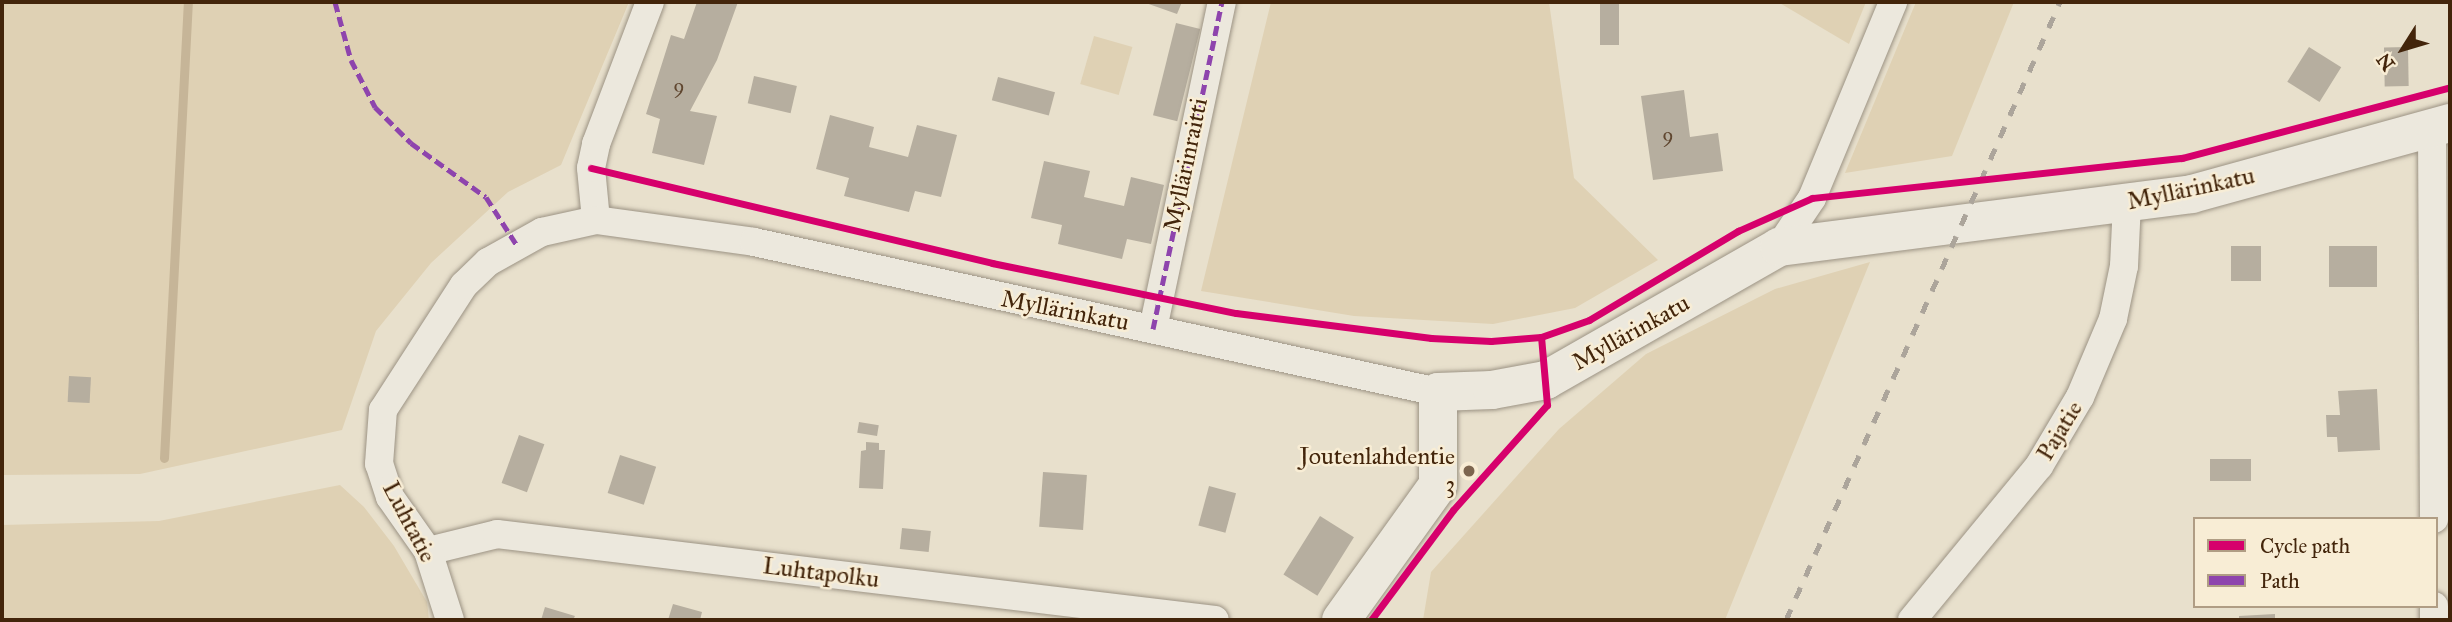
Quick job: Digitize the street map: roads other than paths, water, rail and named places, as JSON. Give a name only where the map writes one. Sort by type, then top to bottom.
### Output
[{"type":"street","points":[[596,220],[591,168],[596,144],[650,2]]},
{"type":"street","name":"Myllärinraitti","points":[[1153,329],[1222,2]]},
{"type":"street","points":[[1779,247],[1812,198],[1893,2]]},
{"type":"street","points":[[2434,517],[2441,126]]},
{"type":"street","name":"Myllärinkatu","points":[[596,220],[754,242],[1438,392],[1492,390],[1546,380],[1779,247],[2192,194],[2441,126]]},
{"type":"street","name":"Pajatie","points":[[1912,620],[2039,466],[2080,397],[2113,319],[2124,266],[2127,203]]},
{"type":"street","name":"Luhtatie","points":[[450,620],[428,551],[390,497],[379,464],[383,410],[464,285],[516,244],[542,232],[596,220]]},
{"type":"street","points":[[1341,620],[1438,485],[1438,392]]},
{"type":"street","name":"Luhtapolku","points":[[428,551],[497,534],[1215,620]]},
{"type":"waterway","points":[[164,458],[188,2]]},
{"type":"railway","points":[[1786,620],[2060,2]]},
{"type":"place","name":"Joutenlahdentie 3","points":[[1469,471]]}]
